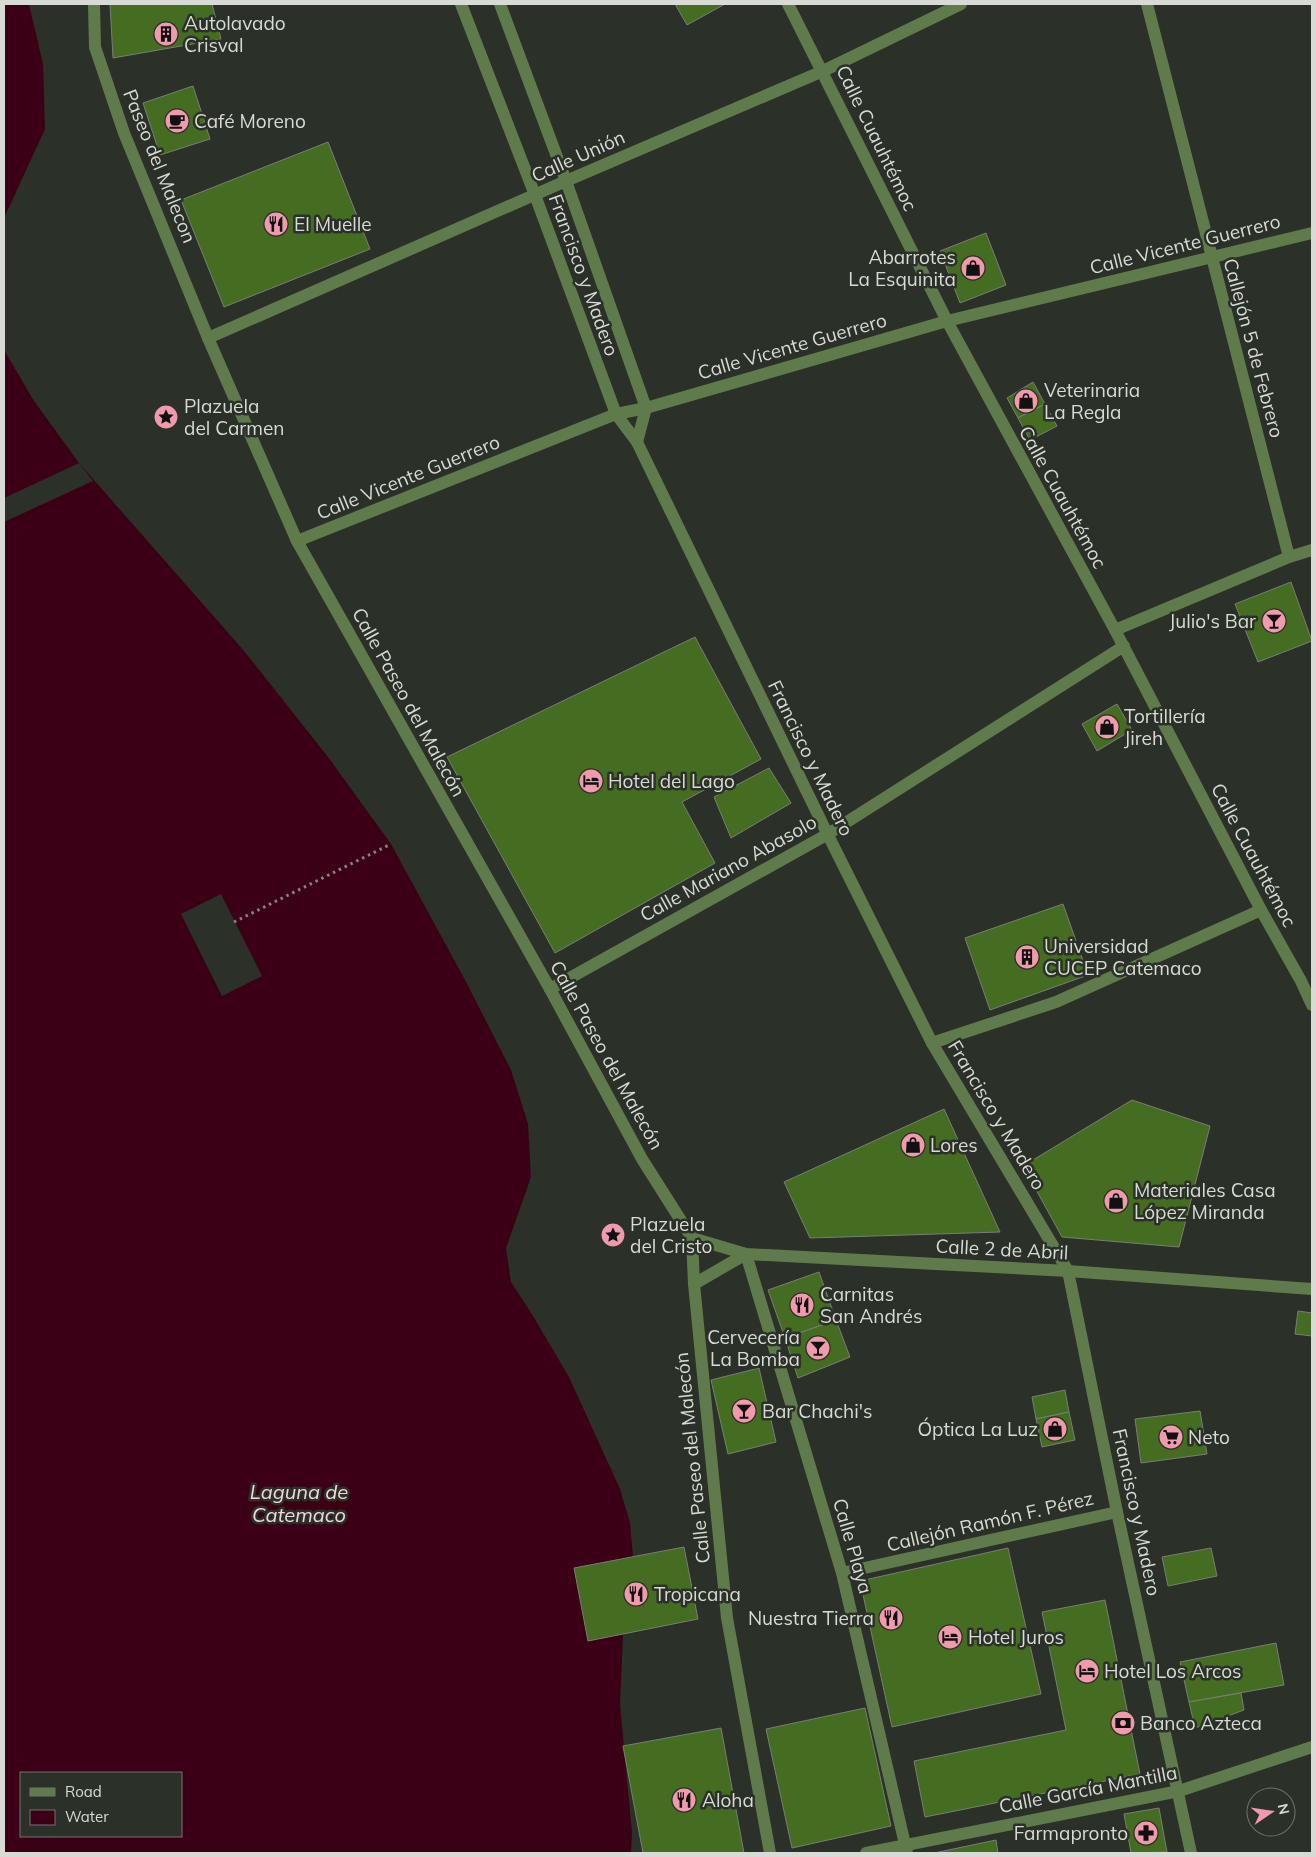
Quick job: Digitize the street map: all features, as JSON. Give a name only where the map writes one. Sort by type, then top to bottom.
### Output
[{"type":"street","name":"Paseo del Malecon","points":[[94,4],[95,47],[121,124],[208,338]]},
{"type":"street","name":"Francisco y Madero","points":[[461,4],[535,195],[616,414],[637,442],[932,1043],[1068,1271],[1117,1512],[1191,1853]]},
{"type":"street","name":"Francisco y Madero","points":[[500,4],[566,181],[646,408]]},
{"type":"street","name":"Calle Cuauhtémoc","points":[[788,4],[947,321],[1124,646],[1260,910],[1306,980],[1312,1005]]},
{"type":"street","name":"Calle Unión","points":[[208,338],[823,71],[961,4]]},
{"type":"street","name":"Callejón 5 de Febrero","points":[[1146,4],[1289,557]]},
{"type":"street","name":"Calle Vicente Guerrero","points":[[297,541],[616,414],[646,408],[947,321],[1312,233]]},
{"type":"street","name":"Calle Paseo del Malecón","points":[[208,338],[297,541],[550,989],[642,1159],[692,1238],[694,1284],[726,1618],[770,1853]]},
{"type":"street","points":[[637,442],[646,408]]},
{"type":"street","points":[[1115,630],[1289,557],[1312,550]]},
{"type":"street","name":"Calle Mariano Abasolo","points":[[550,989],[828,834],[1124,646]]},
{"type":"street","points":[[932,1043],[1056,1002],[1260,910]]},
{"type":"street","name":"Calle 2 de Abril","points":[[692,1238],[746,1254],[1068,1271],[1312,1289]]},
{"type":"street","points":[[694,1284],[746,1254]]},
{"type":"street","name":"Calle Playa","points":[[746,1254],[842,1573],[906,1849]]},
{"type":"street","name":"Callejón Ramón F. Pérez","points":[[842,1573],[1117,1512]]},
{"type":"street","name":"Calle García Mantilla","points":[[866,1853],[906,1849],[1179,1791],[1312,1747]]},
{"type":"path","points":[[234,922],[391,844]]},
{"type":"water","points":[[4,4],[29,4],[43,64],[45,129],[4,218]]},
{"type":"water","name":"Laguna de Catemaco","points":[[4,350],[34,401],[79,463],[245,652],[328,757],[391,844],[465,980],[511,1070],[528,1124],[531,1177],[506,1248],[511,1282],[569,1377],[620,1489],[630,1523],[633,1557],[623,1636],[620,1704],[632,1833],[631,1853],[4,1853]]},
{"type":"pier","points":[[79,463],[93,481],[4,522],[4,498]]},
{"type":"pier","points":[[221,894],[262,976],[222,996],[181,914]]},
{"type":"building","name":"Autolavado Crisval","points":[[110,4],[212,4],[221,39],[113,58]]},
{"type":"building","points":[[675,4],[725,4],[687,25]]},
{"type":"building","name":"Café Moreno","points":[[193,86],[210,139],[160,155],[143,103]]},
{"type":"building","name":"El Muelle","points":[[328,142],[370,249],[224,307],[181,200]]},
{"type":"building","name":"Abarrotes La Esquinita","points":[[986,233],[1006,285],[960,303],[940,251]]},
{"type":"building","name":"Veterinaria La Regla","points":[[1033,382],[1045,404],[1018,418],[1007,398]]},
{"type":"building","points":[[1045,404],[1057,426],[1030,440],[1018,418]]},
{"type":"building","name":"Julio's Bar","points":[[1291,582],[1312,641],[1258,662],[1235,604]]},
{"type":"building","name":"Hotel del Lago","points":[[695,637],[761,759],[682,802],[715,863],[555,953],[447,757]]},
{"type":"building","name":"Tortillería Jireh","points":[[1117,704],[1132,730],[1097,751],[1082,724]]},
{"type":"building","points":[[769,768],[791,803],[731,838],[714,797]]},
{"type":"building","name":"Universidad CUCEP Catemaco","points":[[1063,904],[1088,975],[990,1010],[965,938]]},
{"type":"building","name":"Materiales Casa López Miranda","points":[[1132,1100],[1210,1126],[1179,1247],[1062,1237],[1023,1166]]},
{"type":"building","name":"Lores","points":[[944,1109],[1000,1232],[810,1238],[784,1182]]},
{"type":"building","name":"Carnitas San Andrés","points":[[819,1272],[836,1320],[785,1338],[768,1290]]},
{"type":"building","points":[[1298,1311],[1312,1313],[1312,1336],[1295,1334]]},
{"type":"building","name":"Cervecería La Bomba","points":[[836,1320],[850,1357],[798,1378],[785,1338]]},
{"type":"building","name":"Bar Chachi's","points":[[759,1368],[776,1442],[728,1454],[711,1380]]},
{"type":"building","points":[[1065,1390],[1069,1412],[1036,1419],[1032,1397]]},
{"type":"building","name":"Neto","points":[[1200,1411],[1207,1454],[1141,1463],[1135,1419]]},
{"type":"building","name":"Óptica La Luz","points":[[1069,1412],[1075,1440],[1042,1447],[1036,1419]]},
{"type":"building","name":"Tropicana","points":[[684,1547],[698,1619],[588,1641],[574,1568]]},
{"type":"building","name":"Hotel Juros","points":[[1008,1548],[1041,1694],[892,1727],[860,1581]]},
{"type":"building","points":[[1211,1548],[1217,1576],[1168,1586],[1162,1557]]},
{"type":"building","name":"Hotel Los Arcos","points":[[1105,1600],[1140,1774],[925,1817],[914,1761],[1066,1730],[1042,1612]]},
{"type":"building","points":[[1276,1643],[1284,1685],[1189,1702],[1180,1662]]},
{"type":"building","points":[[1241,1693],[1244,1710],[1195,1728],[1189,1702]]},
{"type":"building","points":[[865,1708],[891,1826],[792,1848],[766,1729]]},
{"type":"building","name":"Aloha","points":[[721,1728],[744,1853],[643,1853],[623,1746]]},
{"type":"building","name":"Farmapronto","points":[[1159,1808],[1167,1852],[1131,1853],[1124,1814]]},
{"type":"building","points":[[996,1840],[998,1853],[934,1853]]},
{"type":"place","name":"Autolavado Crisval","points":[[166,34]]},
{"type":"place","name":"Café Moreno","points":[[177,121]]},
{"type":"place","name":"El Muelle","points":[[276,224]]},
{"type":"place","name":"Abarrotes La Esquinita","points":[[973,268]]},
{"type":"place","name":"Veterinaria La Regla","points":[[1026,401]]},
{"type":"place","name":"Plazuela del Carmen","points":[[166,417]]},
{"type":"place","name":"Julio's Bar","points":[[1274,621]]},
{"type":"place","name":"Tortillería Jireh","points":[[1107,727]]},
{"type":"place","name":"Hotel del Lago","points":[[591,781]]},
{"type":"place","name":"Universidad CUCEP Catemaco","points":[[1027,957]]},
{"type":"place","name":"Lores","points":[[913,1145]]},
{"type":"place","name":"Materiales Casa López Miranda","points":[[1116,1201]]},
{"type":"place","name":"Plazuela del Cristo","points":[[613,1235]]},
{"type":"place","name":"Carnitas San Andrés","points":[[802,1305]]},
{"type":"place","name":"Cervecería La Bomba","points":[[818,1348]]},
{"type":"place","name":"Bar Chachi's","points":[[744,1411]]},
{"type":"place","name":"Óptica La Luz","points":[[1055,1429]]},
{"type":"place","name":"Neto","points":[[1171,1437]]},
{"type":"place","name":"Tropicana","points":[[636,1594]]},
{"type":"place","name":"Nuestra Tierra","points":[[891,1618]]},
{"type":"place","name":"Hotel Juros","points":[[950,1637]]},
{"type":"place","name":"Hotel Los Arcos","points":[[1087,1671]]},
{"type":"place","name":"Banco Azteca","points":[[1123,1723]]},
{"type":"place","name":"Aloha","points":[[684,1800]]},
{"type":"place","name":"Farmapronto","points":[[1146,1833]]}]
